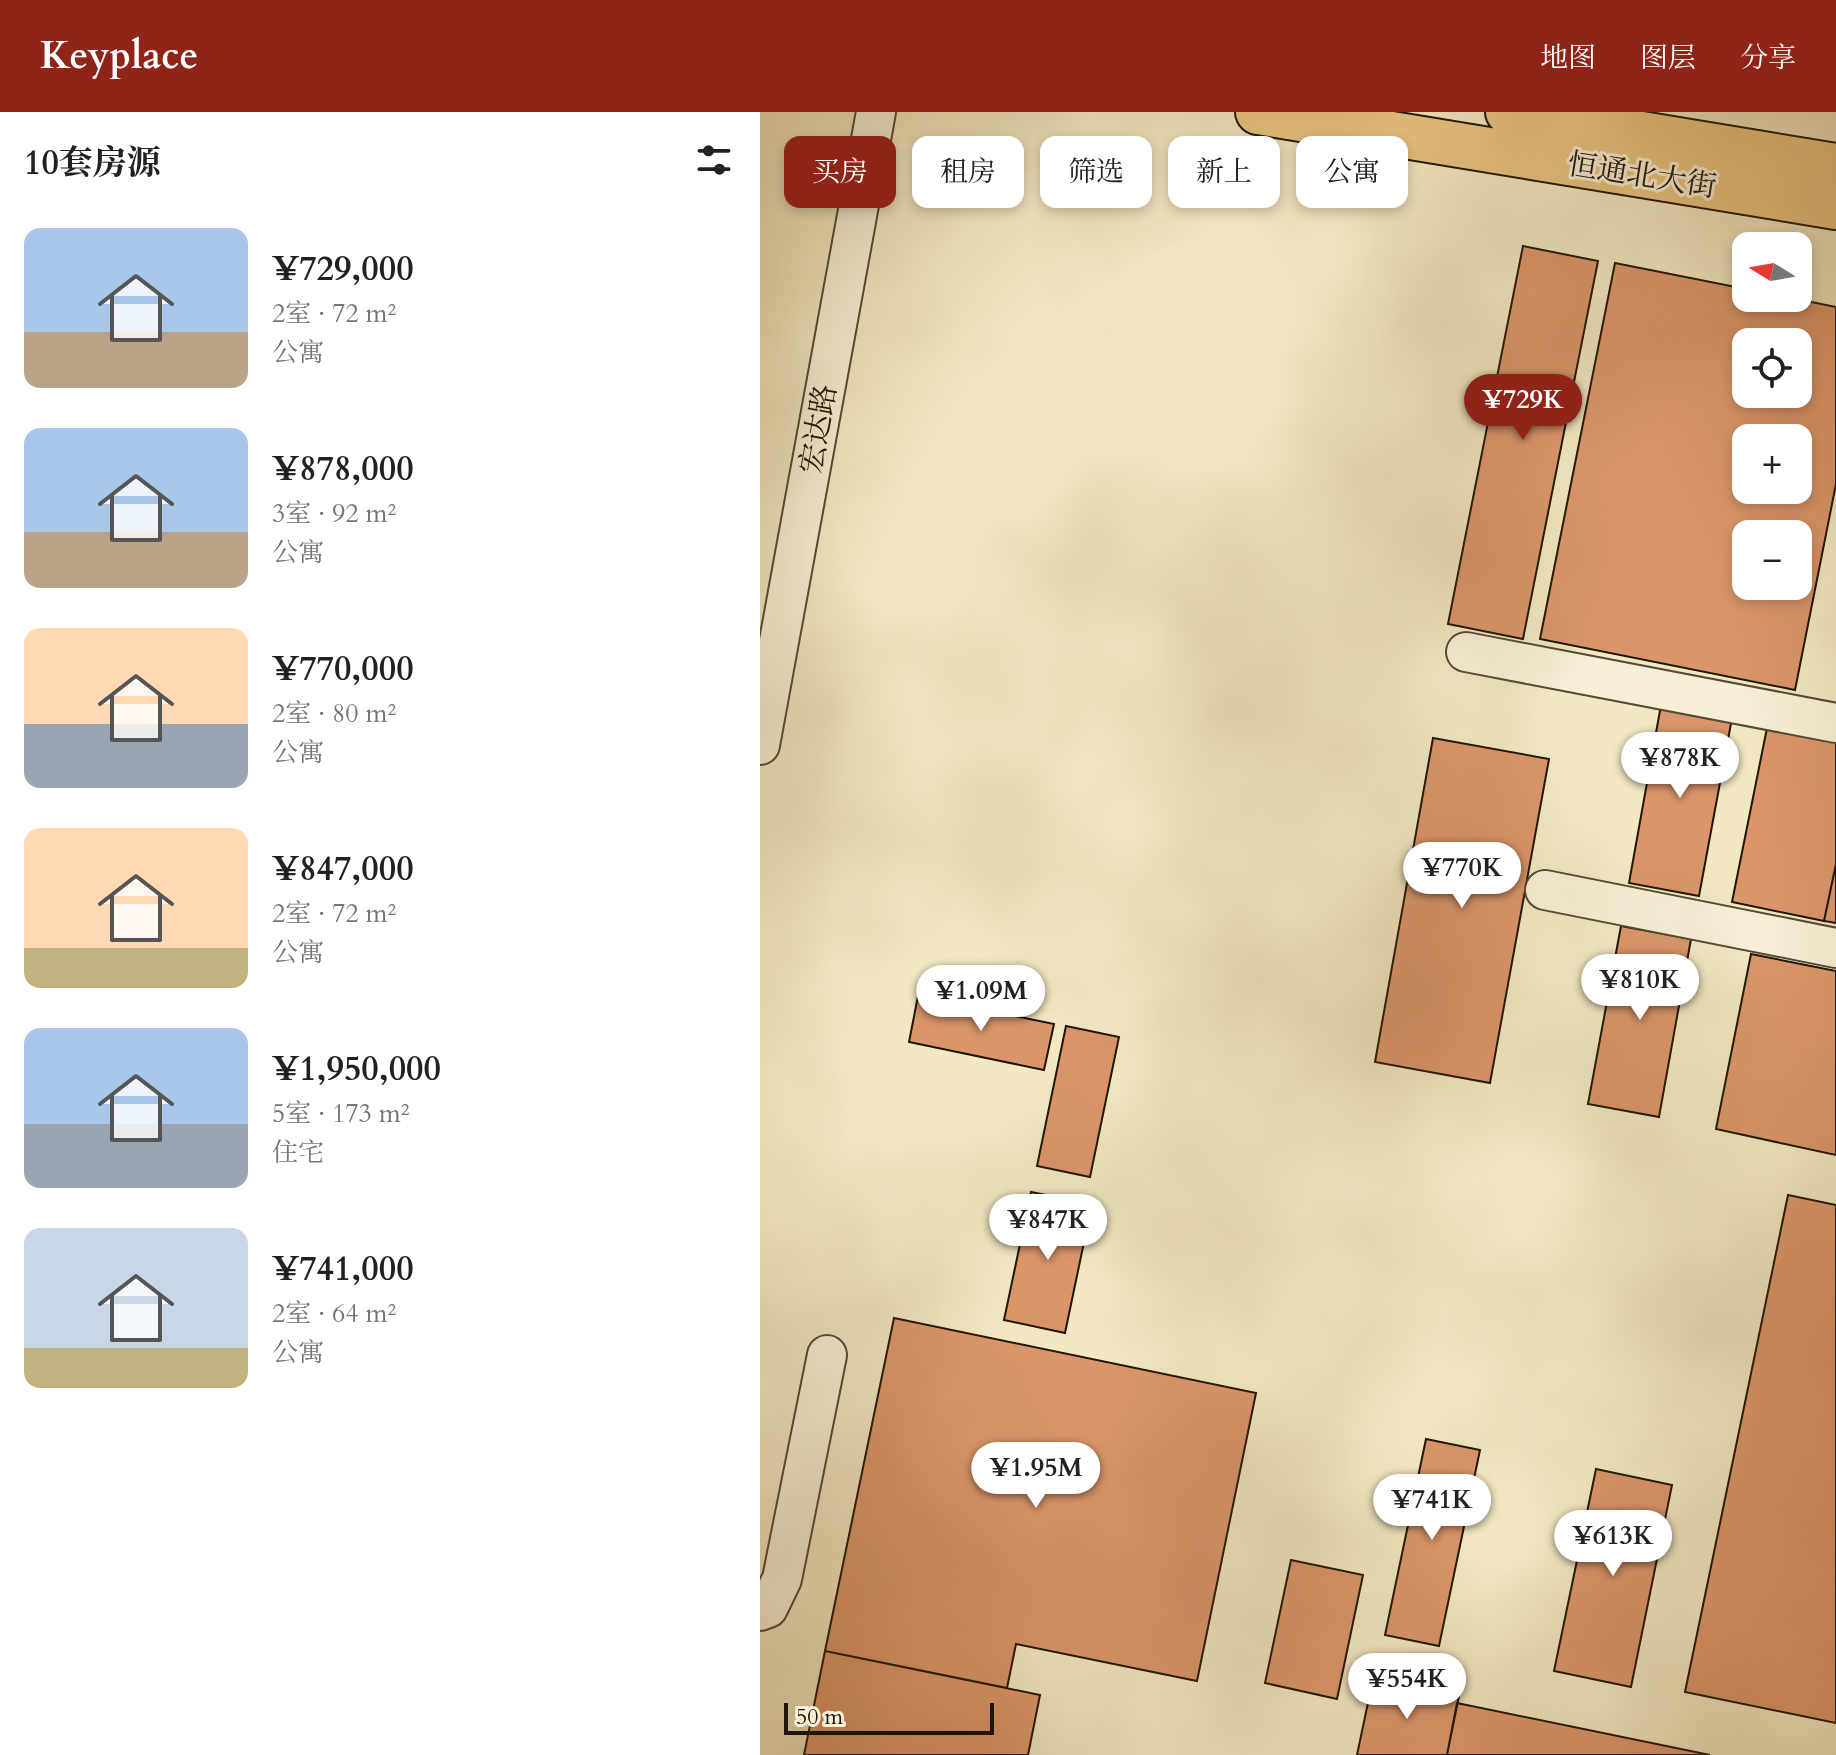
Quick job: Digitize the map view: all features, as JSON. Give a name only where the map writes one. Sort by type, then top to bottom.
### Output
[{"type":"main road","name":"恒通北大街","points":[[1258,112],[1836,207]]},
{"type":"main road","name":"恒通北大街","points":[[1508,112],[1836,166]]},
{"type":"street","name":"宏达路","points":[[760,745],[876,112]]},
{"type":"street","points":[[1466,652],[1836,723]]},
{"type":"street","points":[[1545,890],[1836,948]]},
{"type":"street","points":[[760,1611],[768,1608],[782,1579],[827,1355]]},
{"type":"building","points":[[1523,246],[1598,261],[1523,639],[1448,624]]},
{"type":"building","points":[[1615,263],[1732,286],[1732,312],[1812,312],[1812,302],[1836,307],[1836,484],[1795,690],[1540,639]]},
{"type":"building","points":[[1661,705],[1732,718],[1699,896],[1629,883]]},
{"type":"building","points":[[1767,728],[1836,742],[1836,864],[1824,921],[1732,902]]},
{"type":"building","points":[[1433,738],[1549,759],[1490,1083],[1375,1062]]},
{"type":"building","points":[[1836,864],[1836,923],[1824,921]]},
{"type":"building","points":[[1621,926],[1691,939],[1659,1117],[1588,1104]]},
{"type":"building","points":[[1751,954],[1836,971],[1836,1155],[1716,1129]]},
{"type":"building","points":[[918,996],[1054,1024],[1044,1070],[909,1042]]},
{"type":"building","points":[[1066,1026],[1119,1037],[1090,1177],[1037,1166]]},
{"type":"building","points":[[1031,1192],[1092,1204],[1065,1333],[1004,1320]]},
{"type":"building","points":[[1788,1195],[1836,1205],[1836,1723],[1685,1692]]},
{"type":"building","points":[[894,1318],[1256,1393],[1197,1681],[1016,1644],[1007,1688],[825,1651]]},
{"type":"building","points":[[1426,1439],[1480,1450],[1439,1646],[1385,1635]]},
{"type":"building","points":[[1596,1469],[1672,1485],[1631,1687],[1554,1671]]},
{"type":"building","points":[[1291,1560],[1363,1575],[1337,1699],[1265,1683]]},
{"type":"building","points":[[825,1651],[1040,1695],[1028,1755],[804,1755]]},
{"type":"building","points":[[1373,1679],[1459,1696],[1447,1755],[1357,1755]]},
{"type":"building","points":[[1457,1703],[1710,1755],[1447,1755]]}]
